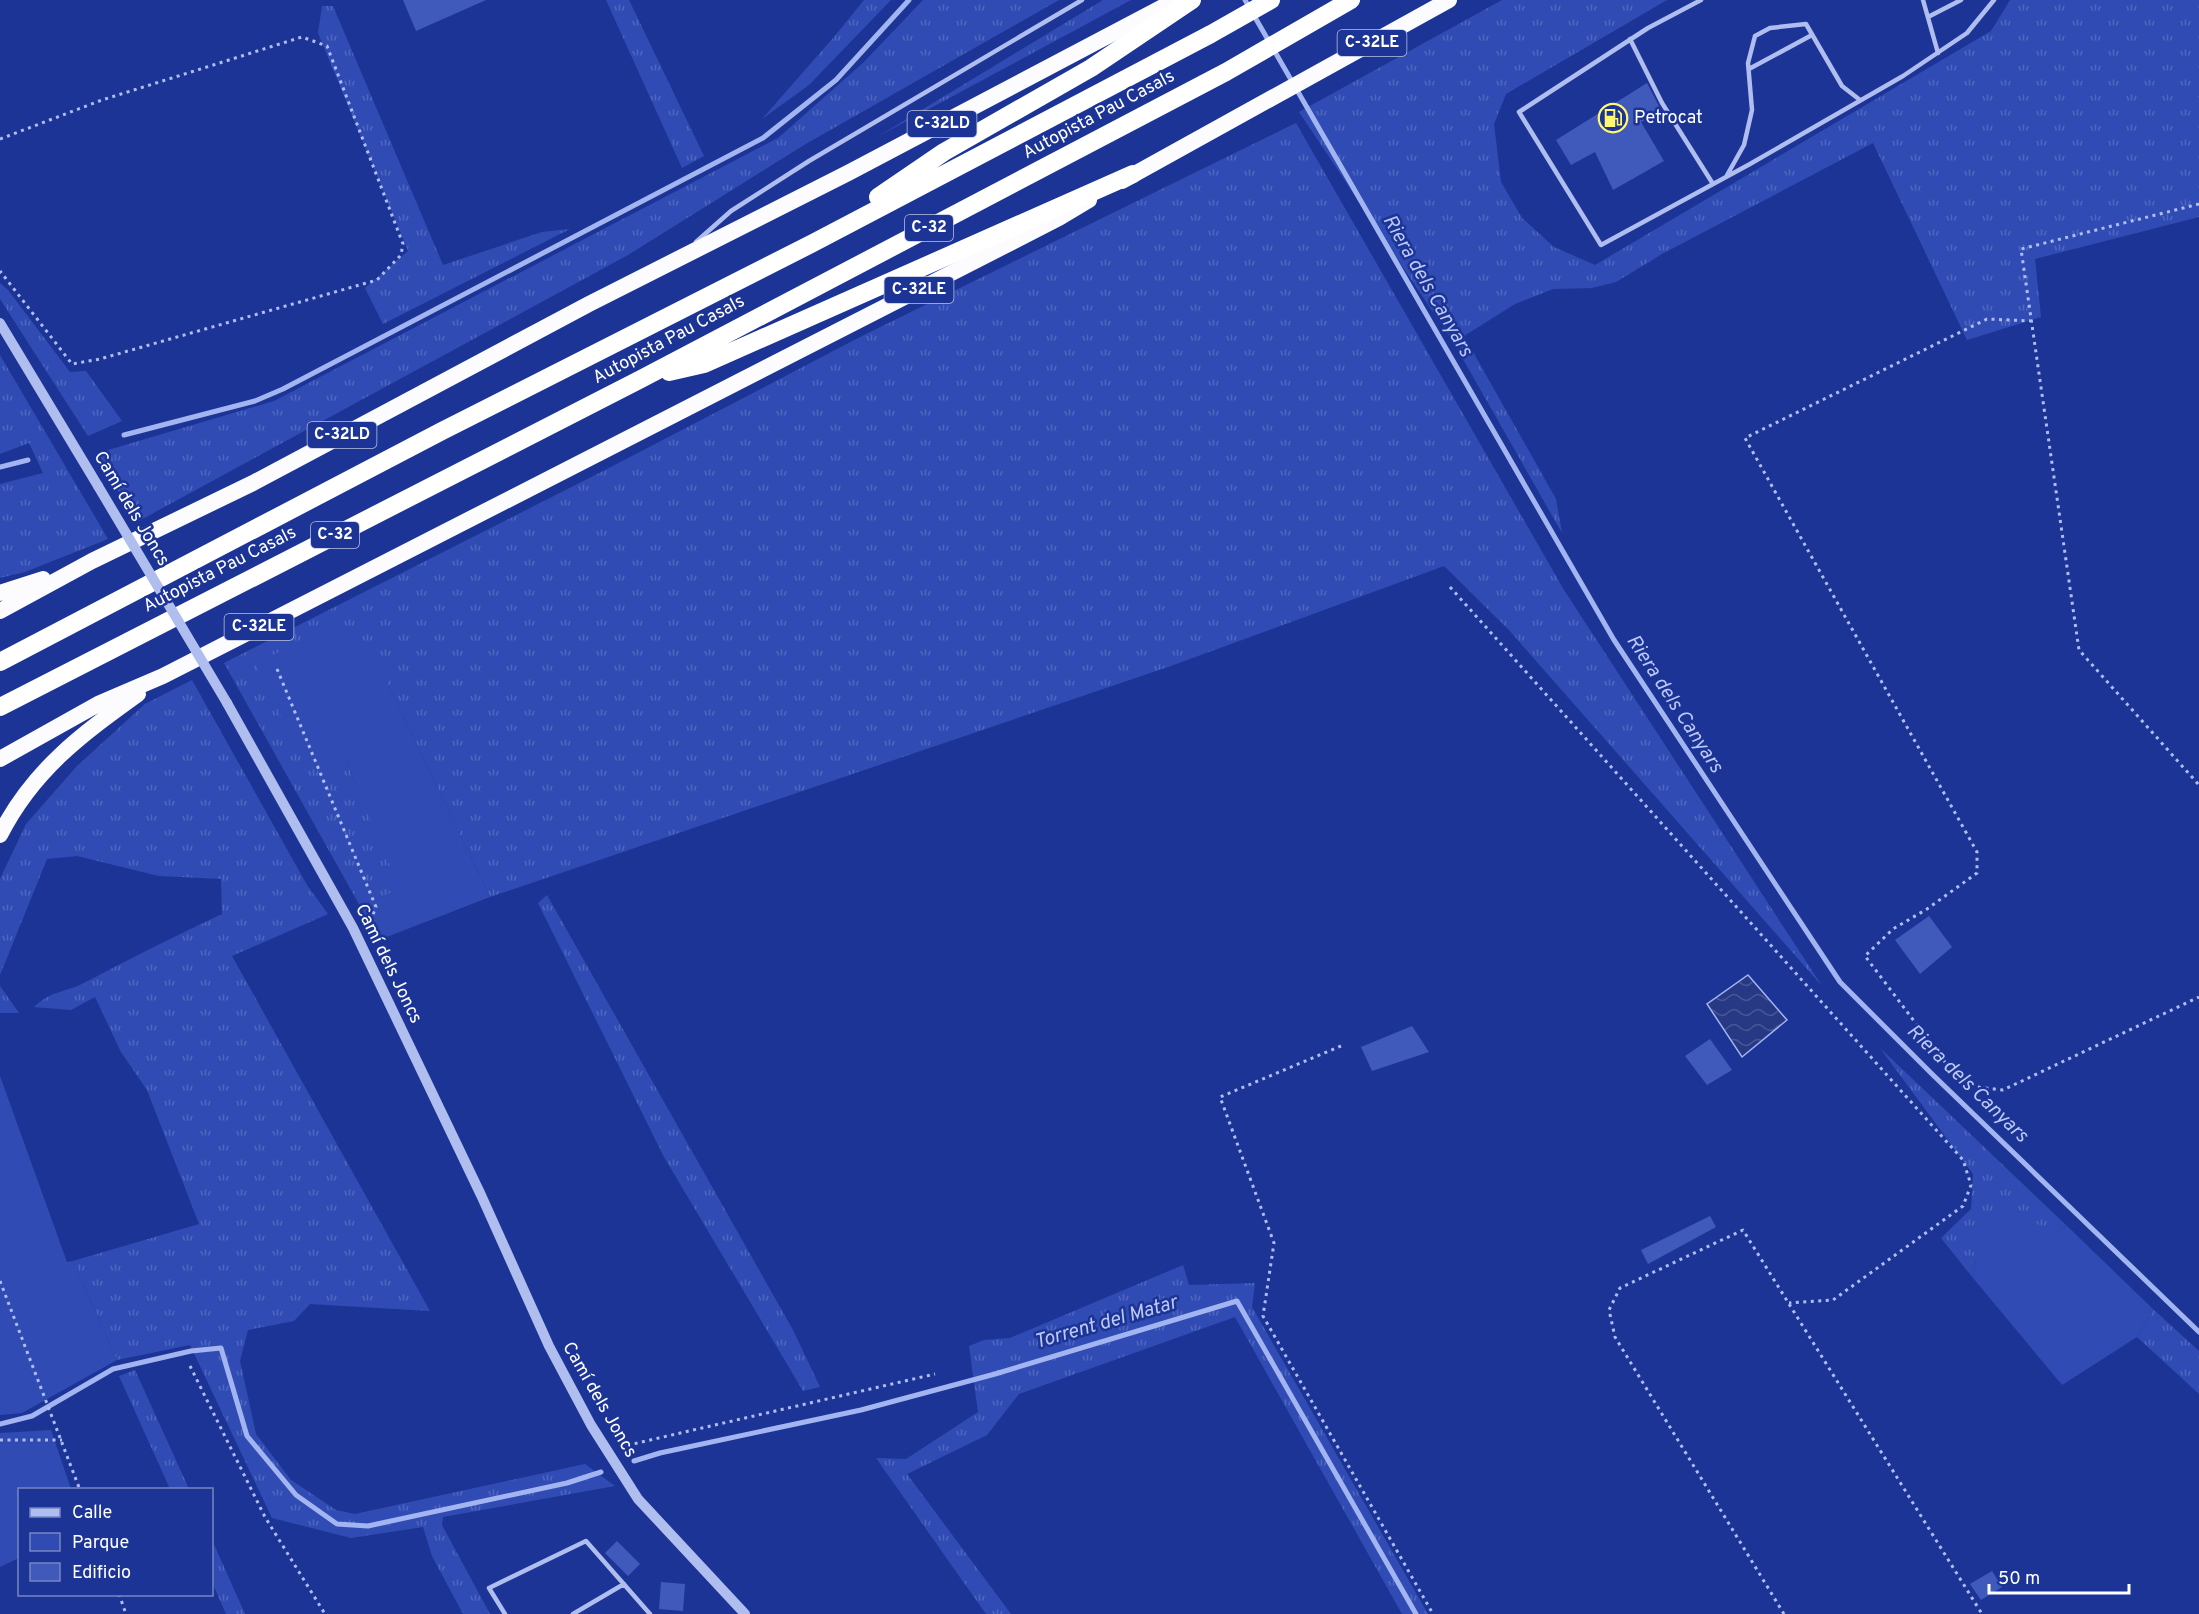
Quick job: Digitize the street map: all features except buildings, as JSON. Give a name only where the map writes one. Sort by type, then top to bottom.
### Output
[{"type":"highway","name":"Autopista Pau Casals","points":[[0,662],[442,431],[813,243],[1271,0]]},
{"type":"highway","name":"Autopista Pau Casals","points":[[0,707],[641,379],[1218,76],[1352,0]]},
{"type":"highway","name":"C-32LE","points":[[0,759],[99,703],[163,676],[1059,218],[1133,174],[1449,0]]},
{"type":"highway","name":"C-32LD","points":[[0,611],[92,561],[253,483],[680,258],[1184,2]]},
{"type":"highway","name":"C-32","points":[[813,243],[944,152],[1091,68],[1184,2]]},
{"type":"highway","name":"C-32","points":[[641,379],[704,364],[1133,174]]},
{"type":"highway","points":[[0,593],[92,561]]},
{"type":"highway","points":[[0,835],[35,781],[58,757],[83,733],[163,676]]},
{"type":"street","name":"Camí dels Joncs","points":[[0,323],[227,703],[360,944],[481,1196],[549,1346],[591,1425],[638,1499],[745,1614]]},
{"type":"lane","points":[[680,258],[731,211],[808,161],[1082,0]]},
{"type":"lane","points":[[1701,0],[1630,39],[1519,112],[1601,245],[1726,177],[1938,53],[1967,33],[1994,0]]},
{"type":"lane","points":[[1923,0],[1938,53]]},
{"type":"lane","points":[[1928,17],[1961,0]]},
{"type":"lane","points":[[1726,177],[1744,145],[1752,110],[1748,63],[1755,36],[1770,28],[1806,24],[1842,86],[1860,100]]},
{"type":"lane","points":[[1749,69],[1812,35]]},
{"type":"lane","points":[[1630,39],[1662,103],[1713,184]]},
{"type":"lane","points":[[505,1614],[489,1588],[586,1541],[650,1614]]},
{"type":"lane","points":[[573,1614],[624,1584]]},
{"type":"path","points":[[0,140],[102,100],[302,38],[327,46],[403,244],[401,255],[377,280],[100,359],[72,364],[0,271]]},
{"type":"path","points":[[2199,204],[2021,249],[2079,650],[2199,785]]},
{"type":"path","points":[[2032,321],[1986,320],[1745,438],[1977,852],[1977,873],[1927,909],[1893,929],[1865,956],[1951,1070],[1977,1087],[2003,1090],[2199,997]]},
{"type":"path","points":[[1450,586],[1963,1160],[1971,1185],[1963,1206],[1833,1300],[1789,1303]]},
{"type":"path","points":[[277,669],[376,907],[360,944]]},
{"type":"path","points":[[1341,1046],[1220,1097],[1274,1243],[1263,1316],[1433,1614]]},
{"type":"path","points":[[1784,1614],[1615,1337],[1609,1310],[1620,1288],[1743,1230],[1982,1614]]},
{"type":"path","points":[[0,1281],[79,1488]]},
{"type":"path","points":[[190,1366],[265,1517],[325,1614]]},
{"type":"path","points":[[607,1450],[935,1374]]},
{"type":"path","points":[[0,1440],[62,1440]]},
{"type":"path","points":[[120,1596],[126,1614]]},
{"type":"green space","points":[[606,0],[629,0],[704,156],[682,168]]},
{"type":"green space","points":[[864,0],[891,0],[809,85],[762,119],[834,37]]},
{"type":"green space","points":[[923,0],[1059,0],[804,145],[628,255],[135,523],[98,453],[274,401],[778,138],[863,63]]},
{"type":"green space","points":[[1103,0],[1131,0],[877,137]]},
{"type":"green space","points":[[1502,0],[1667,0],[1506,94],[1494,124],[1501,182],[1522,218],[1554,247],[1595,265],[1991,31],[2010,0],[2199,0],[2199,217],[2035,259],[2041,317],[1967,340],[1873,143],[1662,254],[1616,282],[1592,288],[1553,289],[1515,304],[1464,336],[1556,499],[1562,533],[1455,345],[1299,112]]},
{"type":"green space","points":[[322,6],[333,6],[443,265],[542,232],[570,229],[383,324],[365,288],[408,251],[318,33]]},
{"type":"green space","points":[[1296,123],[1564,590],[1822,986],[1508,629],[1444,566],[1168,667],[490,897],[385,678],[307,769],[345,759],[401,889],[360,906],[224,663],[609,468],[862,336]]},
{"type":"green space","points":[[0,283],[8,290],[70,372],[86,371],[122,421],[88,436],[0,299]]},
{"type":"green space","points":[[0,355],[108,539],[25,572],[0,578],[0,484],[43,473],[29,443],[0,454]]},
{"type":"green space","points":[[332,625],[385,678],[490,897],[379,940],[360,906],[400,889],[345,759],[307,770],[256,664]]},
{"type":"green space","points":[[192,680],[307,885],[328,914],[232,956],[430,1311],[310,1304],[294,1321],[248,1330],[240,1361],[256,1434],[291,1480],[336,1510],[355,1514],[585,1464],[615,1486],[443,1517],[442,1525],[490,1614],[463,1614],[432,1556],[423,1527],[351,1538],[272,1518],[190,1345],[117,1360],[73,1261],[199,1224],[147,1090],[121,1052],[95,997],[71,1010],[34,1007],[52,995],[84,983],[222,914],[221,879],[159,876],[77,856],[47,859],[0,975],[0,879],[26,824],[77,766],[145,704]]},
{"type":"green space","points":[[547,895],[793,1330],[820,1387],[803,1391],[664,1157],[538,903]]},
{"type":"green space","points":[[0,986],[19,1013],[0,1013]]},
{"type":"green space","points":[[1880,1048],[2066,1225],[2053,1236],[1976,1259],[1973,1278],[1941,1238],[1971,1209],[1973,1174]]},
{"type":"green space","points":[[0,1076],[67,1262],[73,1261],[117,1360],[22,1413],[0,1415]]},
{"type":"green space","points":[[2004,1198],[2053,1236],[2066,1225],[2153,1309],[2137,1337],[2062,1385],[1973,1278],[1976,1259],[1969,1239]]},
{"type":"green space","points":[[1183,1265],[1189,1285],[1255,1283],[1252,1307],[1428,1614],[1402,1614],[1235,1317],[1019,1394],[987,1435],[907,1474],[1011,1614],[986,1614],[876,1458],[906,1459],[978,1412],[969,1346],[984,1340],[1010,1338]]},
{"type":"green space","points":[[2153,1309],[2199,1351],[2199,1394],[2137,1337]]},
{"type":"green space","points":[[135,1370],[189,1488],[170,1488],[119,1376]]},
{"type":"green space","points":[[51,1430],[71,1488],[18,1488],[18,1558],[0,1567],[0,1433]]},
{"type":"green space","points":[[213,1542],[245,1614],[226,1614],[213,1584]]},
{"type":"water","points":[[1748,975],[1787,1020],[1742,1057],[1707,1004]]},
{"type":"waterway","points":[[124,435],[255,401],[283,389],[763,138],[836,80],[909,0]]},
{"type":"waterway","name":"Riera dels Canyars","points":[[1245,0],[1614,640],[1840,982],[2199,1332]]},
{"type":"waterway","points":[[0,467],[28,460]]},
{"type":"waterway","name":"Torrent del Matar","points":[[634,1461],[660,1453],[861,1410],[995,1374],[1237,1301],[1416,1614]]},
{"type":"waterway","points":[[0,1424],[32,1416],[113,1369],[191,1351],[221,1348],[247,1436],[296,1495],[337,1524],[368,1526],[567,1483],[601,1472]]},
{"type":"place","name":"Petrocat","points":[[1613,118]]}]
